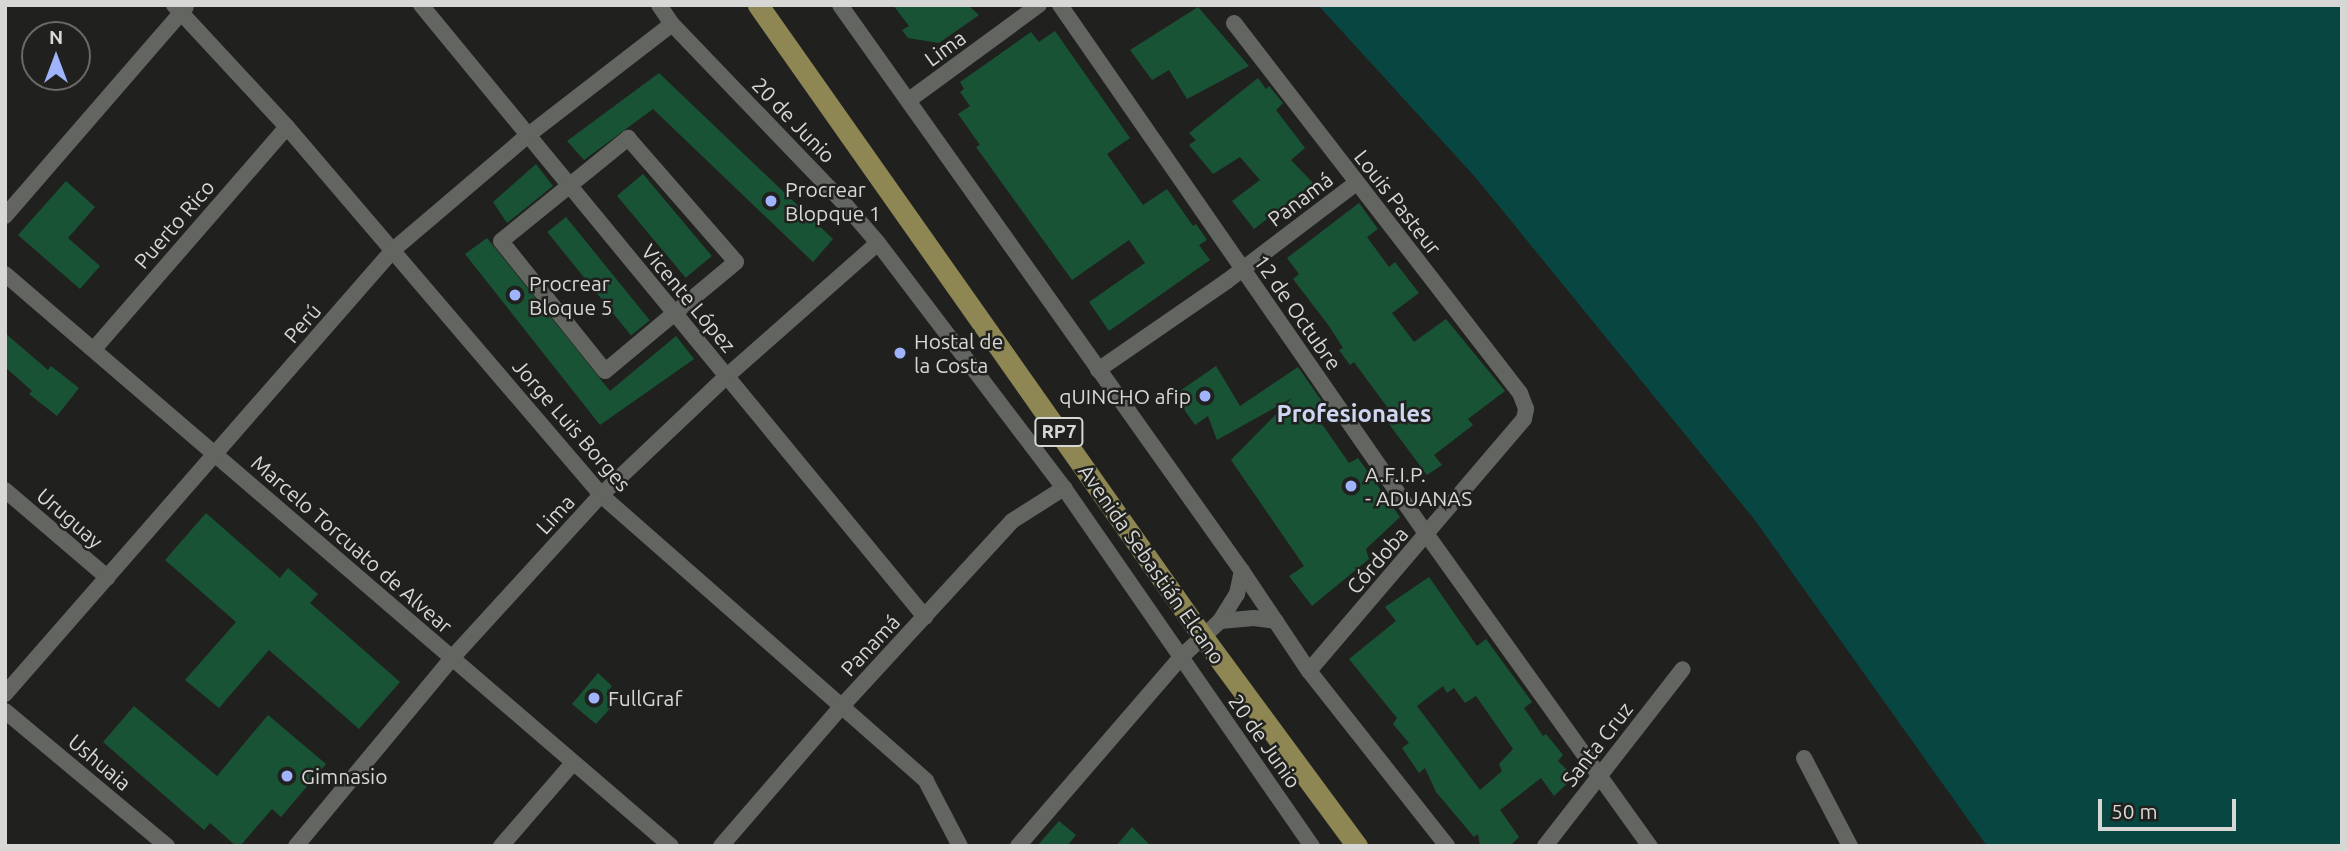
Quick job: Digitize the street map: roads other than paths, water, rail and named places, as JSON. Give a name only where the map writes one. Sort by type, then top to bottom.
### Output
[{"type":"main road","name":"Avenida Sebastián Elcano","points":[[758,9],[1203,637],[1357,846]]},
{"type":"street","name":"Vicente López","points":[[421,5],[925,617]]},
{"type":"street","name":"20 de Junio","points":[[659,5],[672,24],[842,201],[878,243],[1064,488],[1312,846]]},
{"type":"street","points":[[840,5],[1242,571],[1309,671],[1447,846]]},
{"type":"street","name":"Lima","points":[[909,100],[1039,5]]},
{"type":"street","name":"12 de Octubre","points":[[1060,5],[1427,535],[1650,846]]},
{"type":"street","points":[[5,216],[181,8]]},
{"type":"street","name":"Jorge Luis Borges","points":[[181,8],[287,127],[601,495],[926,781],[960,846]]},
{"type":"street","name":"Louis Pasteur","points":[[1234,23],[1520,393],[1525,408]]},
{"type":"street","name":"Perú","points":[[5,694],[393,250],[527,136],[672,24]]},
{"type":"street","name":"Puerto Rico","points":[[94,349],[287,127]]},
{"type":"street","points":[[628,138],[736,262],[605,371],[501,241],[568,185],[628,138]]},
{"type":"street","name":"Panamá","points":[[1098,370],[1243,270],[1356,183]]},
{"type":"street","name":"Lima","points":[[296,846],[450,659],[601,495],[727,376],[878,243]]},
{"type":"street","name":"Marcelo Torcuato de Alvear","points":[[5,274],[217,453],[450,659],[671,846]]},
{"type":"street","name":"Córdoba","points":[[1309,671],[1524,419],[1525,408]]},
{"type":"street","name":"Panamá","points":[[721,846],[842,706],[1012,521],[1064,488]]},
{"type":"street","name":"Uruguay","points":[[5,490],[108,578]]},
{"type":"street","points":[[1018,846],[1181,657],[1220,621],[1237,594],[1242,571]]},
{"type":"street","points":[[1220,621],[1254,618],[1276,621]]},
{"type":"street","name":"Santa Cruz","points":[[1545,846],[1683,669]]},
{"type":"street","name":"Ushuaia","points":[[5,711],[167,846]]},
{"type":"street","points":[[1804,758],[1850,846]]},
{"type":"street","points":[[501,846],[573,763]]},
{"type":"water","points":[[1318,5],[2342,5],[2342,846],[1987,846],[1754,519],[1476,178]]},
{"type":"place","name":"Procrear Blopque 1","points":[[771,201]]},
{"type":"place","name":"Procrear Bloque 5","points":[[515,295]]},
{"type":"place","name":"Hostal de la Costa","points":[[900,353]]},
{"type":"place","name":"qUINCHO afip","points":[[1205,396]]},
{"type":"place","name":"A.F.I.P. - ADUANAS","points":[[1351,486]]},
{"type":"place","name":"FullGraf","points":[[594,698]]},
{"type":"place","name":"Gimnasio","points":[[287,776]]},
{"type":"district","name":"Profesionales","points":[[1354,414]]}]
